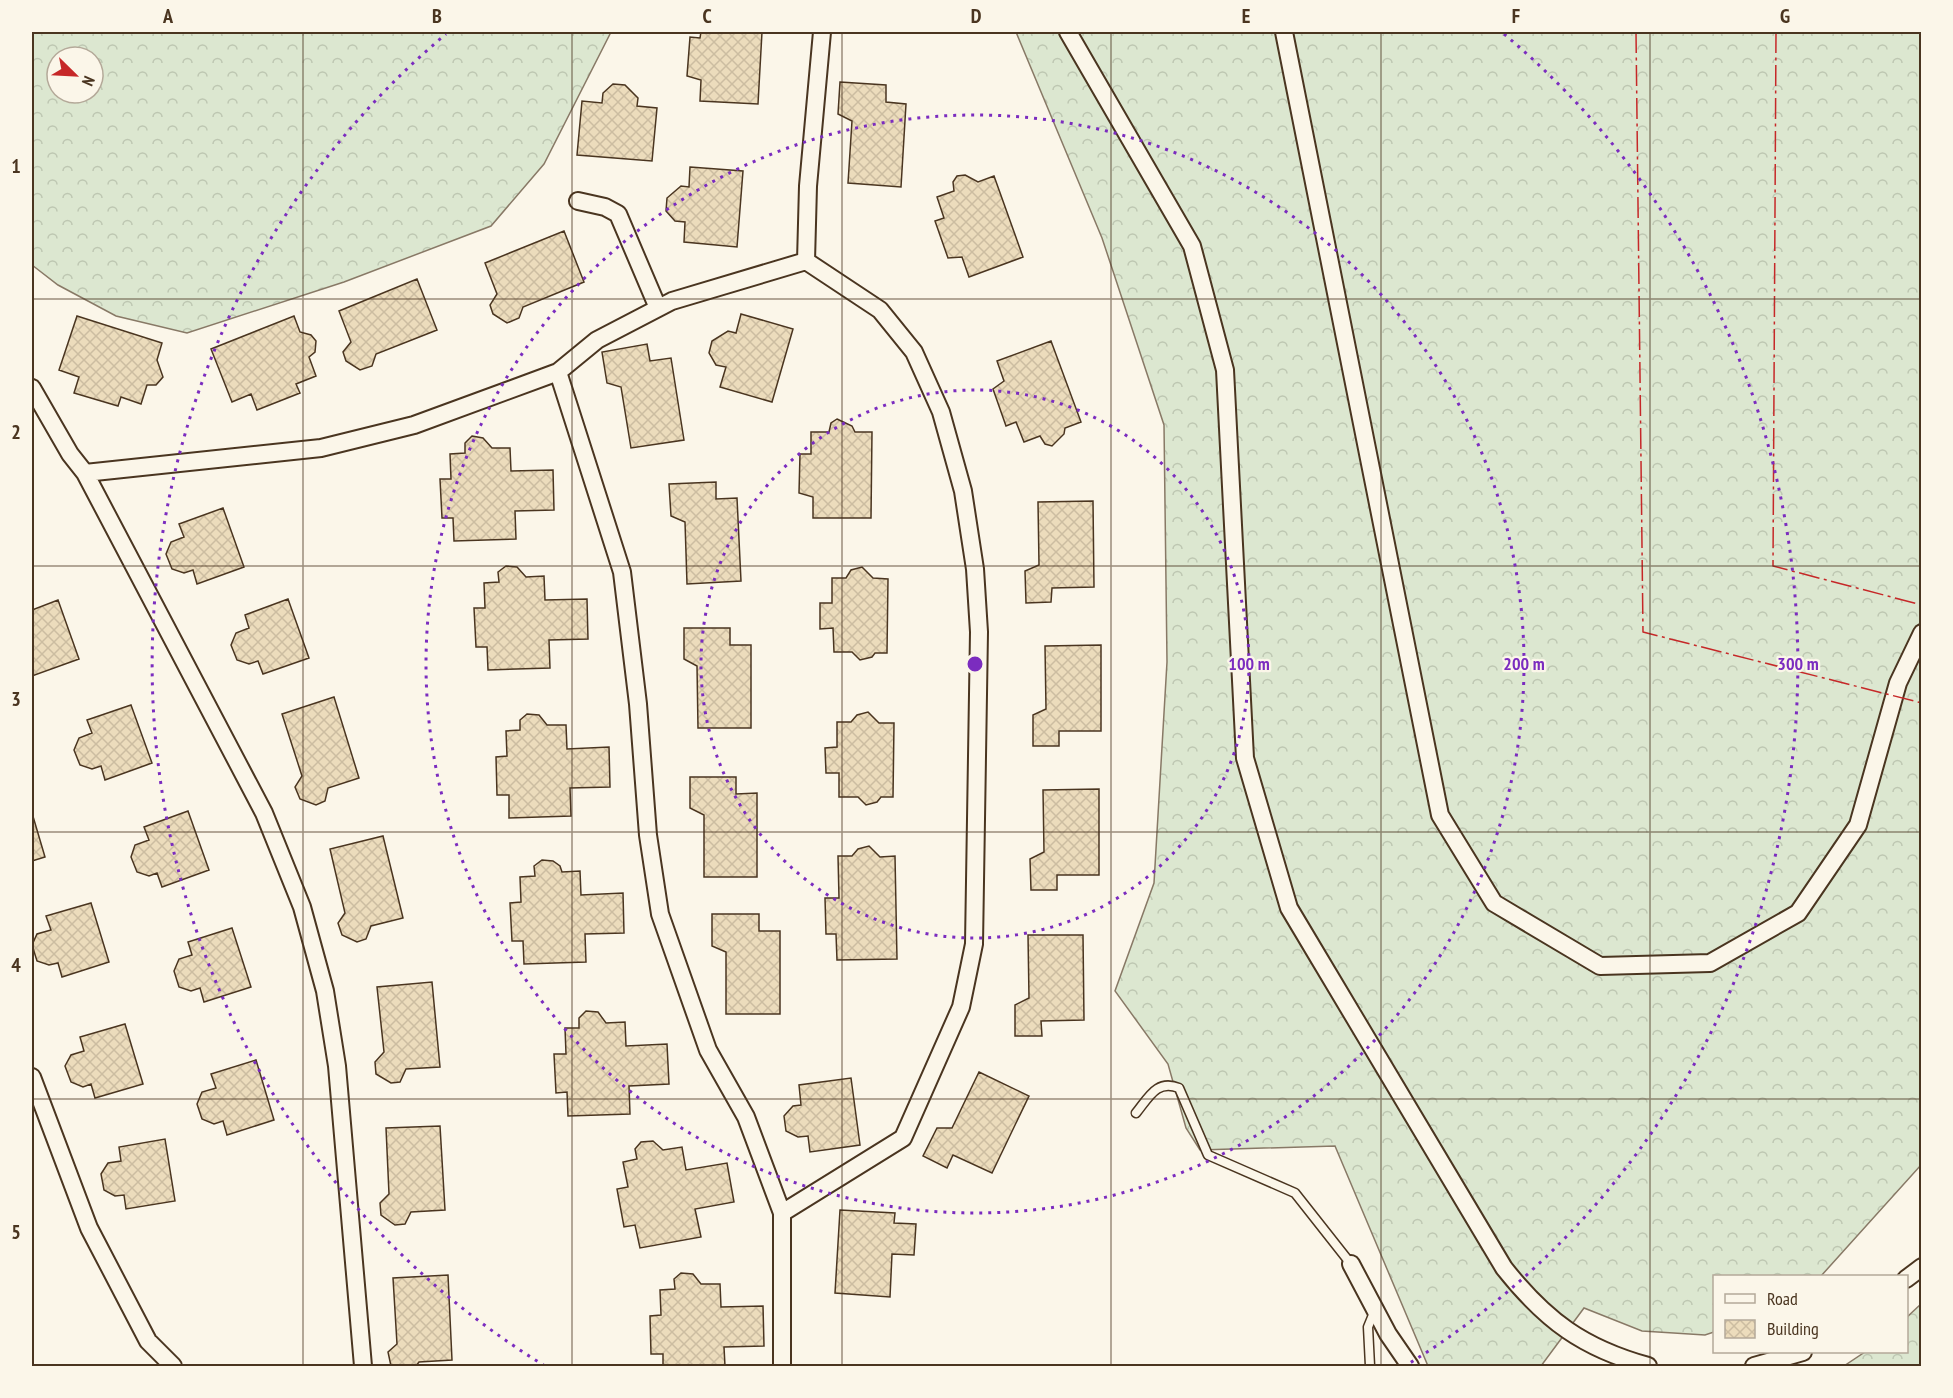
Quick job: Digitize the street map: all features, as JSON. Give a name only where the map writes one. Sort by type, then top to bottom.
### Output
[{"type":"street","points":[[806,261],[808,186],[822,32]]},
{"type":"street","points":[[1068,32],[1192,246],[1225,370],[1245,758],[1290,908],[1504,1268],[1544,1314],[1598,1347],[1648,1366]]},
{"type":"street","points":[[1284,32],[1440,815],[1494,903],[1600,966],[1710,963],[1798,913],[1858,825],[1898,683],[1922,633]]},
{"type":"street","points":[[578,201],[605,207],[618,214],[658,308]]},
{"type":"street","points":[[85,473],[321,448],[414,425],[558,372],[597,340],[672,301],[806,261]]},
{"type":"street","points":[[782,1213],[903,1138],[961,1008],[974,944],[979,632],[975,569],[963,490],[941,412],[914,352],[880,310],[806,261]]},
{"type":"street","points":[[558,372],[622,572],[638,704],[648,835],[660,914],[708,1050],[746,1117],[782,1213],[782,1366]]},
{"type":"street","points":[[32,387],[70,454],[85,473],[264,813],[302,907],[325,991],[337,1066],[363,1366]]},
{"type":"street","points":[[32,1077],[89,1228],[148,1341],[173,1366]]},
{"type":"street","points":[[1351,1264],[1410,1366]]},
{"type":"street","points":[[1908,1278],[1922,1267]]},
{"type":"street","points":[[1754,1366],[1800,1353]]},
{"type":"lane","points":[[1136,1113],[1156,1087],[1168,1084],[1179,1088],[1208,1155],[1295,1193],[1351,1264]]},
{"type":"lane","points":[[1370,1366],[1368,1327],[1376,1310]]},
{"type":"green space","points":[[32,32],[611,32],[544,164],[491,226],[344,282],[187,333],[116,316],[58,285],[32,265]]},
{"type":"green space","points":[[1016,32],[1921,32],[1921,1165],[1822,1275],[1713,1275],[1713,1332],[1705,1335],[1642,1331],[1584,1308],[1541,1366],[1428,1366],[1335,1146],[1200,1150],[1186,1128],[1168,1064],[1115,991],[1154,883],[1167,662],[1164,425],[1102,238]]},
{"type":"green space","points":[[1921,1304],[1921,1366],[1844,1366],[1864,1353],[1908,1353],[1908,1316]]},
{"type":"building","points":[[701,32],[762,32],[758,104],[700,101],[701,80],[687,76],[690,37],[700,38]]},
{"type":"building","points":[[840,82],[886,85],[886,102],[906,104],[901,187],[848,183],[852,121],[838,114]]},
{"type":"building","points":[[613,84],[625,85],[638,98],[637,106],[657,108],[652,161],[577,155],[582,101],[602,103],[603,93]]},
{"type":"building","points":[[690,167],[743,171],[737,247],[684,242],[685,222],[675,221],[666,211],[667,198],[681,186],[689,187]]},
{"type":"building","points":[[965,175],[978,182],[994,176],[1023,257],[969,277],[962,257],[948,258],[935,221],[944,218],[937,197],[954,191],[953,182],[957,176]]},
{"type":"building","points":[[564,231],[584,282],[523,307],[519,318],[507,323],[493,314],[490,305],[497,294],[485,263]]},
{"type":"building","points":[[417,279],[437,330],[376,354],[372,366],[360,370],[346,361],[343,352],[351,342],[339,311]]},
{"type":"building","points":[[741,314],[793,329],[772,402],[720,387],[726,367],[716,365],[709,353],[712,341],[728,331],[736,333]]},
{"type":"building","points":[[77,316],[162,343],[157,360],[163,377],[156,385],[147,385],[141,404],[121,397],[118,406],[74,393],[79,377],[59,370]]},
{"type":"building","points":[[294,316],[300,332],[311,335],[316,341],[315,352],[309,357],[316,376],[296,384],[300,393],[257,410],[251,394],[232,402],[211,349]]},
{"type":"building","points":[[1051,341],[1081,422],[1065,428],[1064,434],[1052,446],[1045,444],[1040,436],[1024,442],[1016,422],[1006,426],[993,389],[1004,381],[997,361]]},
{"type":"building","points":[[647,344],[650,361],[671,358],[684,440],[631,448],[621,387],[607,383],[602,352]]},
{"type":"building","points":[[837,419],[852,426],[855,432],[872,432],[871,518],[813,518],[813,497],[799,493],[800,454],[811,454],[811,432],[829,432],[831,423]]},
{"type":"building","points":[[472,436],[483,438],[492,448],[510,448],[511,471],[553,470],[554,510],[515,511],[516,539],[454,541],[453,518],[442,518],[440,479],[451,479],[450,454],[465,453],[465,443]]},
{"type":"building","points":[[716,482],[716,499],[737,498],[741,581],[687,584],[685,522],[671,516],[669,484]]},
{"type":"building","points":[[1093,501],[1094,587],[1052,588],[1051,602],[1026,603],[1025,571],[1039,565],[1038,502]]},
{"type":"building","points":[[223,508],[244,567],[197,584],[193,570],[184,573],[172,569],[166,554],[171,542],[184,537],[179,524]]},
{"type":"building","points":[[506,566],[517,567],[526,577],[544,576],[545,600],[587,599],[588,639],[549,640],[550,668],[488,670],[487,647],[476,647],[474,608],[485,608],[484,583],[499,582],[498,572]]},
{"type":"building","points":[[862,567],[873,578],[888,579],[887,653],[875,653],[872,657],[860,660],[852,652],[834,652],[833,628],[820,629],[820,603],[832,603],[832,578],[846,578],[851,570]]},
{"type":"building","points":[[288,599],[309,658],[263,674],[258,661],[249,664],[237,660],[231,645],[236,633],[249,628],[245,615]]},
{"type":"building","points":[[58,600],[79,659],[32,676],[32,610]]},
{"type":"building","points":[[684,628],[730,628],[730,645],[751,645],[751,728],[698,728],[697,666],[684,659]]},
{"type":"building","points":[[1101,645],[1101,731],[1059,731],[1059,746],[1033,746],[1033,715],[1046,709],[1045,646]]},
{"type":"building","points":[[334,697],[359,778],[328,788],[325,801],[316,805],[300,799],[295,787],[302,776],[282,714]]},
{"type":"building","points":[[131,705],[152,763],[105,780],[101,766],[92,769],[80,765],[74,750],[79,738],[92,733],[87,720]]},
{"type":"building","points":[[868,712],[879,723],[894,723],[893,797],[881,797],[877,802],[866,805],[858,797],[839,797],[839,773],[826,773],[825,748],[837,747],[837,722],[851,722],[857,715]]},
{"type":"building","points":[[527,714],[539,715],[547,725],[566,725],[567,749],[609,747],[610,787],[570,788],[571,816],[509,818],[509,795],[497,795],[496,757],[507,756],[506,731],[520,730],[520,720]]},
{"type":"building","points":[[690,777],[736,777],[736,794],[757,793],[757,877],[704,877],[704,815],[690,808]]},
{"type":"building","points":[[1099,789],[1099,875],[1057,875],[1057,890],[1031,890],[1030,859],[1044,852],[1043,790]]},
{"type":"building","points":[[188,811],[209,870],[162,887],[157,873],[149,876],[137,872],[131,857],[135,845],[149,840],[144,827]]},
{"type":"building","points":[[32,813],[45,857],[32,861]]},
{"type":"building","points":[[383,836],[403,918],[371,926],[366,939],[357,942],[342,935],[338,923],[345,913],[330,849]]},
{"type":"building","points":[[869,846],[880,857],[895,856],[897,959],[837,960],[836,934],[826,934],[825,898],[839,898],[838,856],[852,856],[858,849]]},
{"type":"building","points":[[542,860],[553,861],[560,866],[562,872],[580,871],[581,895],[623,893],[624,933],[585,934],[586,962],[524,964],[523,941],[512,941],[510,903],[521,902],[520,877],[535,876],[534,866]]},
{"type":"building","points":[[91,903],[109,962],[62,977],[58,963],[49,965],[37,961],[32,945],[37,934],[51,930],[46,916]]},
{"type":"building","points":[[712,914],[759,914],[759,931],[780,931],[780,1014],[726,1014],[726,952],[712,946]]},
{"type":"building","points":[[232,928],[251,987],[204,1002],[200,988],[191,991],[179,987],[174,971],[179,959],[192,955],[188,942]]},
{"type":"building","points":[[1028,935],[1083,935],[1084,1020],[1041,1021],[1042,1036],[1015,1036],[1015,1005],[1029,998]]},
{"type":"building","points":[[432,982],[440,1067],[406,1069],[400,1082],[391,1083],[376,1074],[375,1062],[384,1052],[377,987]]},
{"type":"building","points":[[586,1011],[598,1012],[606,1023],[625,1022],[626,1046],[667,1044],[669,1084],[629,1086],[630,1114],[568,1116],[567,1092],[556,1093],[554,1054],[566,1054],[565,1028],[579,1028],[579,1018]]},
{"type":"building","points":[[125,1024],[143,1084],[95,1098],[91,1084],[83,1087],[71,1082],[65,1066],[71,1055],[84,1051],[80,1037]]},
{"type":"building","points":[[256,1060],[274,1120],[227,1135],[223,1121],[214,1124],[202,1119],[197,1104],[202,1092],[216,1088],[211,1074]]},
{"type":"building","points":[[979,1072],[1029,1096],[992,1173],[953,1155],[947,1168],[923,1156],[937,1128],[952,1128]]},
{"type":"building","points":[[851,1078],[860,1145],[810,1152],[808,1136],[798,1137],[786,1131],[784,1116],[793,1106],[801,1105],[799,1085]]},
{"type":"building","points":[[440,1126],[445,1210],[411,1212],[405,1224],[395,1225],[381,1215],[380,1203],[389,1194],[386,1128]]},
{"type":"building","points":[[165,1139],[175,1201],[126,1209],[124,1195],[115,1196],[104,1190],[101,1174],[108,1163],[121,1161],[119,1147]]},
{"type":"building","points":[[653,1141],[663,1150],[682,1147],[686,1170],[727,1163],[734,1202],[695,1209],[701,1237],[640,1248],[635,1225],[624,1227],[617,1189],[628,1187],[623,1162],[637,1159],[635,1149],[641,1142]]},
{"type":"building","points":[[840,1210],[895,1213],[894,1223],[916,1224],[914,1255],[892,1254],[890,1297],[835,1293]]},
{"type":"building","points":[[681,1273],[693,1274],[701,1284],[720,1284],[721,1307],[763,1306],[764,1346],[724,1347],[725,1366],[663,1366],[663,1354],[651,1354],[650,1316],[661,1315],[660,1290],[675,1289],[674,1279]]},
{"type":"building","points":[[448,1275],[452,1360],[419,1362],[416,1366],[391,1366],[388,1352],[397,1344],[393,1278]]},
{"type":"power","points":[[1636,32],[1643,632],[1922,703]]},
{"type":"power","points":[[1776,32],[1773,566],[1922,605]]}]
